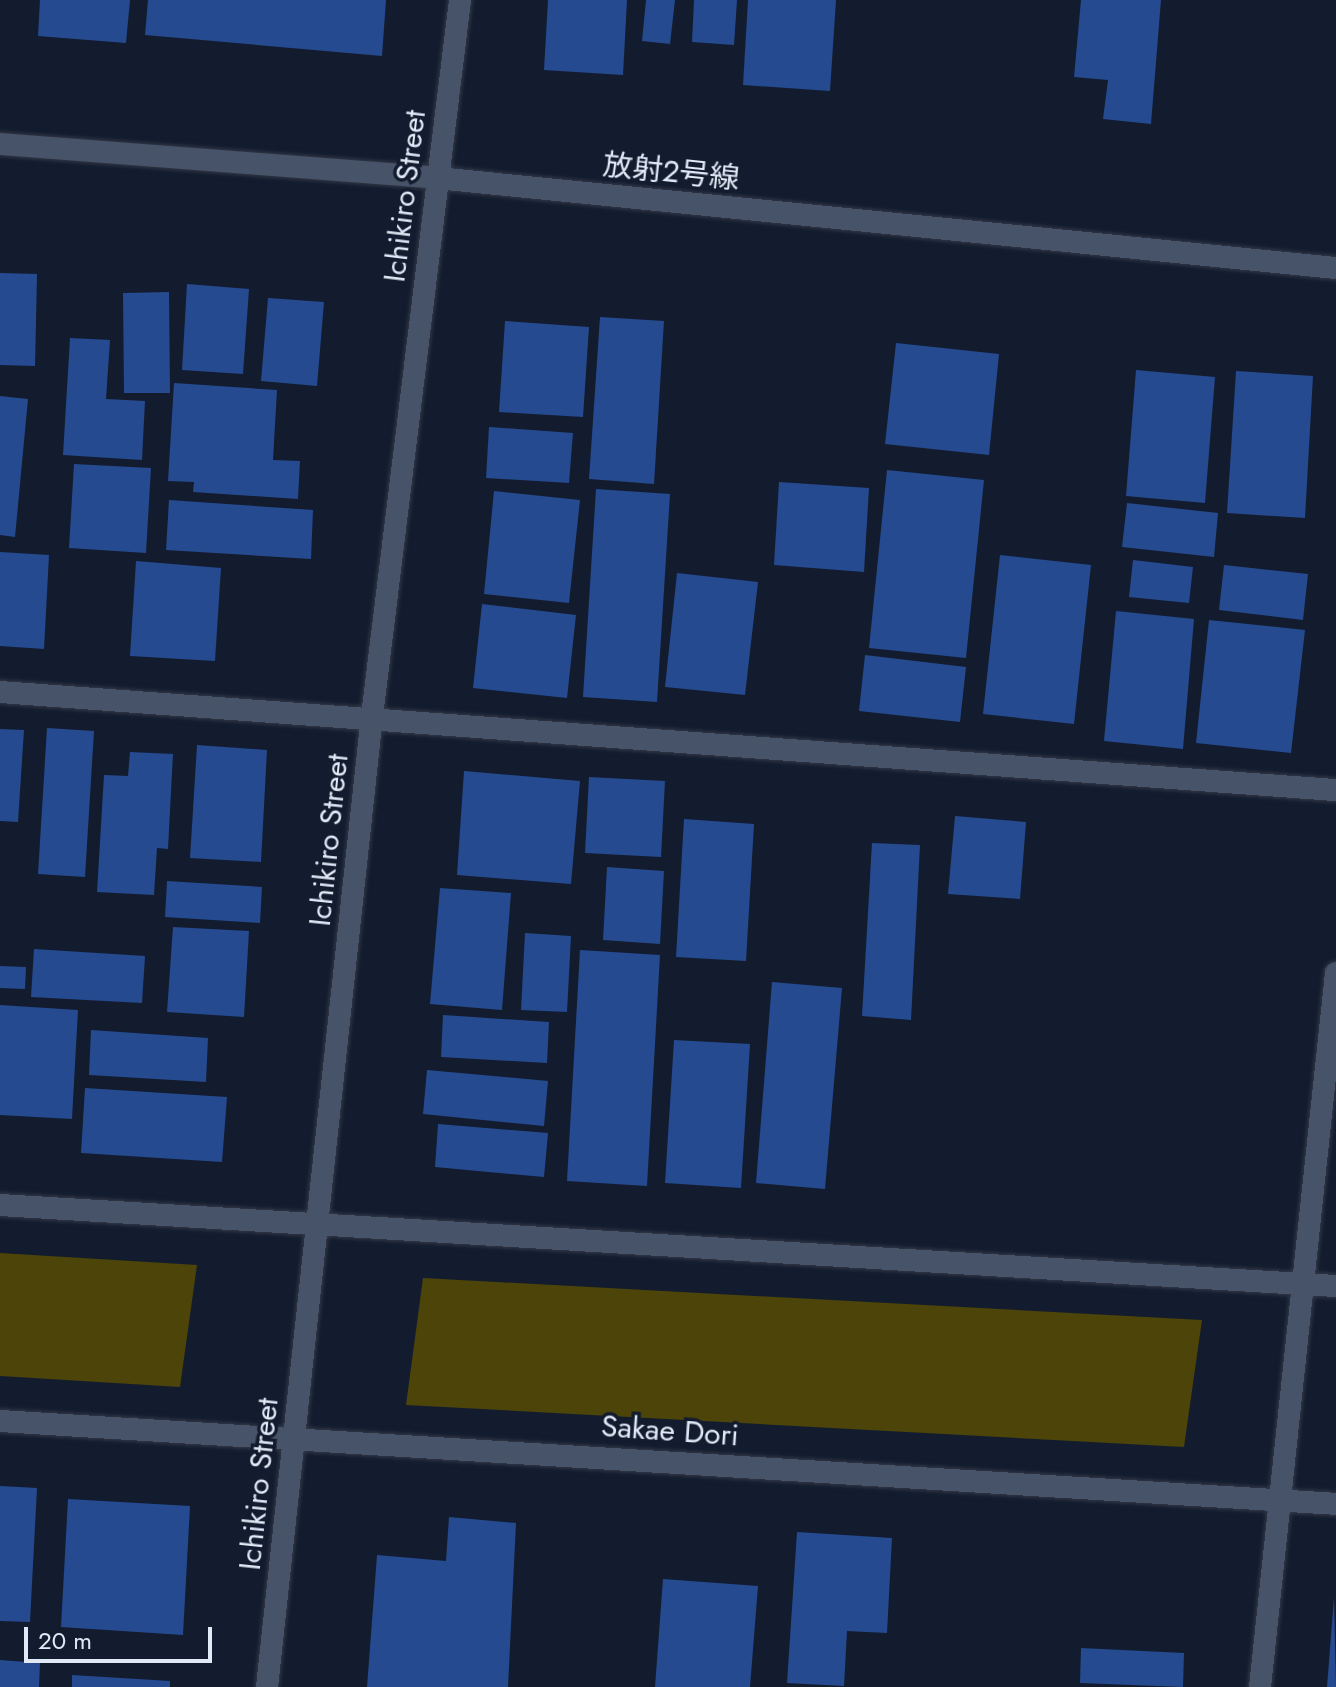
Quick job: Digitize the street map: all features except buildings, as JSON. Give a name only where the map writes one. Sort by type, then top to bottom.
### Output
[{"type":"street","name":"Ichikiro Street","points":[[267,1687],[372,716],[460,0]]},
{"type":"street","name":"放射2号線","points":[[0,144],[437,178],[1336,268]]},
{"type":"street","points":[[0,692],[372,716],[1336,790]]},
{"type":"street","points":[[1260,1687],[1336,973]]},
{"type":"street","points":[[0,1205],[1336,1286]]},
{"type":"street","name":"Sakae Dori","points":[[0,1421],[294,1436],[1336,1504]]},
{"type":"shaded area","points":[[0,1253],[197,1265],[180,1387],[0,1376]]},
{"type":"shaded area","points":[[423,1278],[1202,1320],[1184,1447],[406,1405]]}]
